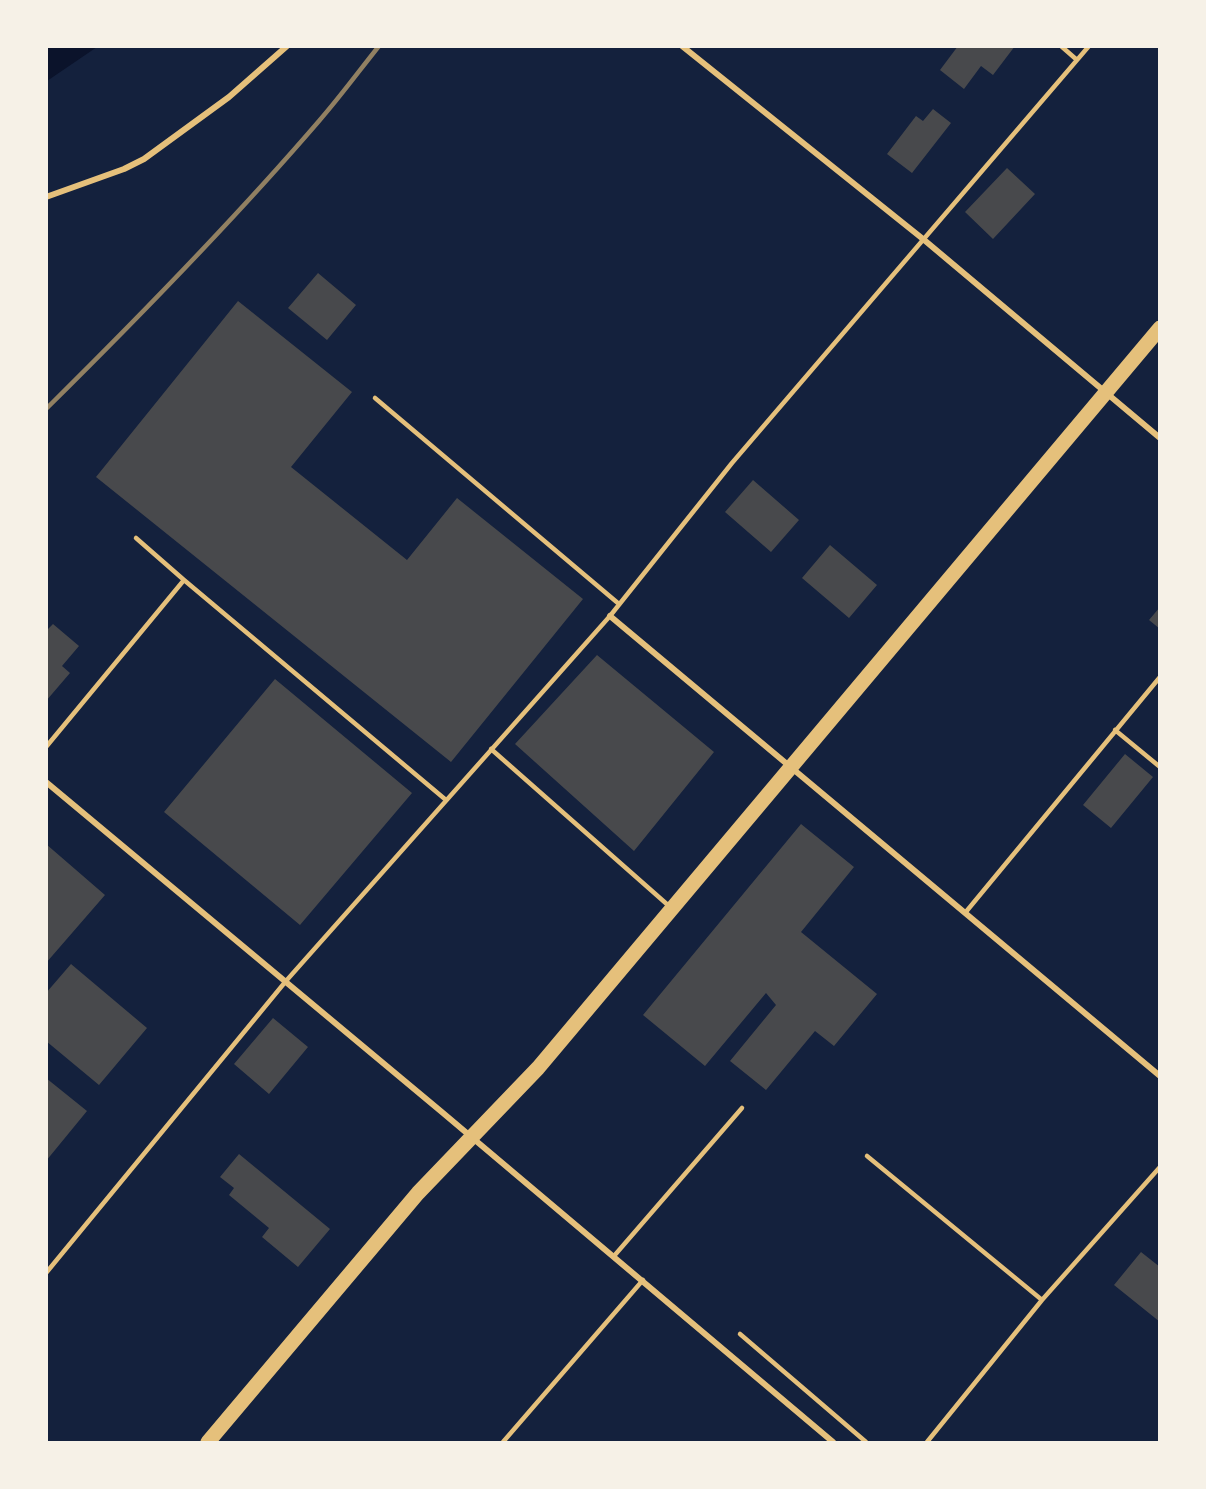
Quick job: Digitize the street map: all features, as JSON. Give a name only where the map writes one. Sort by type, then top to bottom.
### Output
[{"type":"main road","points":[[208,1443],[418,1193],[538,1068],[1160,328]]},
{"type":"street","points":[[46,197],[124,169],[144,159],[230,97],[288,46]]},
{"type":"street","points":[[681,46],[923,239],[1160,438]]},
{"type":"street","points":[[609,616],[1160,1076]]},
{"type":"street","points":[[46,782],[643,1280],[833,1443]]},
{"type":"lane","points":[[1061,46],[1077,60]]},
{"type":"lane","points":[[46,1273],[286,981],[609,616],[732,463],[1089,46]]},
{"type":"lane","points":[[375,398],[619,604]]},
{"type":"lane","points":[[136,538],[446,800]]},
{"type":"lane","points":[[46,747],[184,580]]},
{"type":"lane","points":[[965,913],[1160,677]]},
{"type":"lane","points":[[1115,730],[1160,767]]},
{"type":"lane","points":[[491,749],[671,908]]},
{"type":"lane","points":[[614,1256],[742,1108]]},
{"type":"lane","points":[[867,1156],[1042,1300]]},
{"type":"lane","points":[[927,1443],[1042,1300],[1160,1167]]},
{"type":"lane","points":[[504,1443],[643,1280]]},
{"type":"lane","points":[[740,1334],[866,1443]]},
{"type":"water","points":[[47,46],[97,46],[97,47],[47,81]]},
{"type":"building","points":[[958,46],[1015,46],[993,75],[981,66],[964,89],[940,70]]},
{"type":"building","points":[[933,109],[951,123],[912,173],[887,154],[916,116],[923,121]]},
{"type":"building","points":[[1007,168],[1035,194],[993,239],[965,212]]},
{"type":"building","points":[[318,273],[356,305],[327,340],[288,308]]},
{"type":"building","points":[[238,301],[352,392],[291,467],[407,560],[457,498],[583,599],[451,762],[96,477]]},
{"type":"building","points":[[753,480],[799,520],[771,552],[725,512]]},
{"type":"building","points":[[830,545],[877,585],[849,618],[802,578]]},
{"type":"building","points":[[1160,607],[1160,629],[1149,620]]},
{"type":"building","points":[[53,624],[79,646],[62,666],[70,673],[46,701],[46,631]]},
{"type":"building","points":[[597,655],[714,752],[634,851],[515,744]]},
{"type":"building","points":[[275,679],[412,793],[300,925],[164,812]]},
{"type":"building","points":[[1125,754],[1153,777],[1111,828],[1083,805]]},
{"type":"building","points":[[801,824],[854,867],[801,932],[877,994],[834,1046],[815,1031],[766,1090],[730,1061],[776,1005],[766,993],[705,1066],[643,1015]]},
{"type":"building","points":[[46,844],[105,895],[46,963]]},
{"type":"building","points":[[71,964],[147,1028],[99,1085],[46,1041],[46,993]]},
{"type":"building","points":[[273,1018],[308,1047],[269,1094],[234,1064]]},
{"type":"building","points":[[46,1078],[87,1111],[46,1161]]},
{"type":"building","points":[[239,1154],[330,1229],[298,1267],[262,1237],[269,1228],[229,1195],[234,1188],[220,1177]]},
{"type":"building","points":[[1141,1252],[1160,1267],[1160,1322],[1114,1285]]},
{"type":"railway","points":[[46,409],[220,232],[327,112],[379,46]]}]
